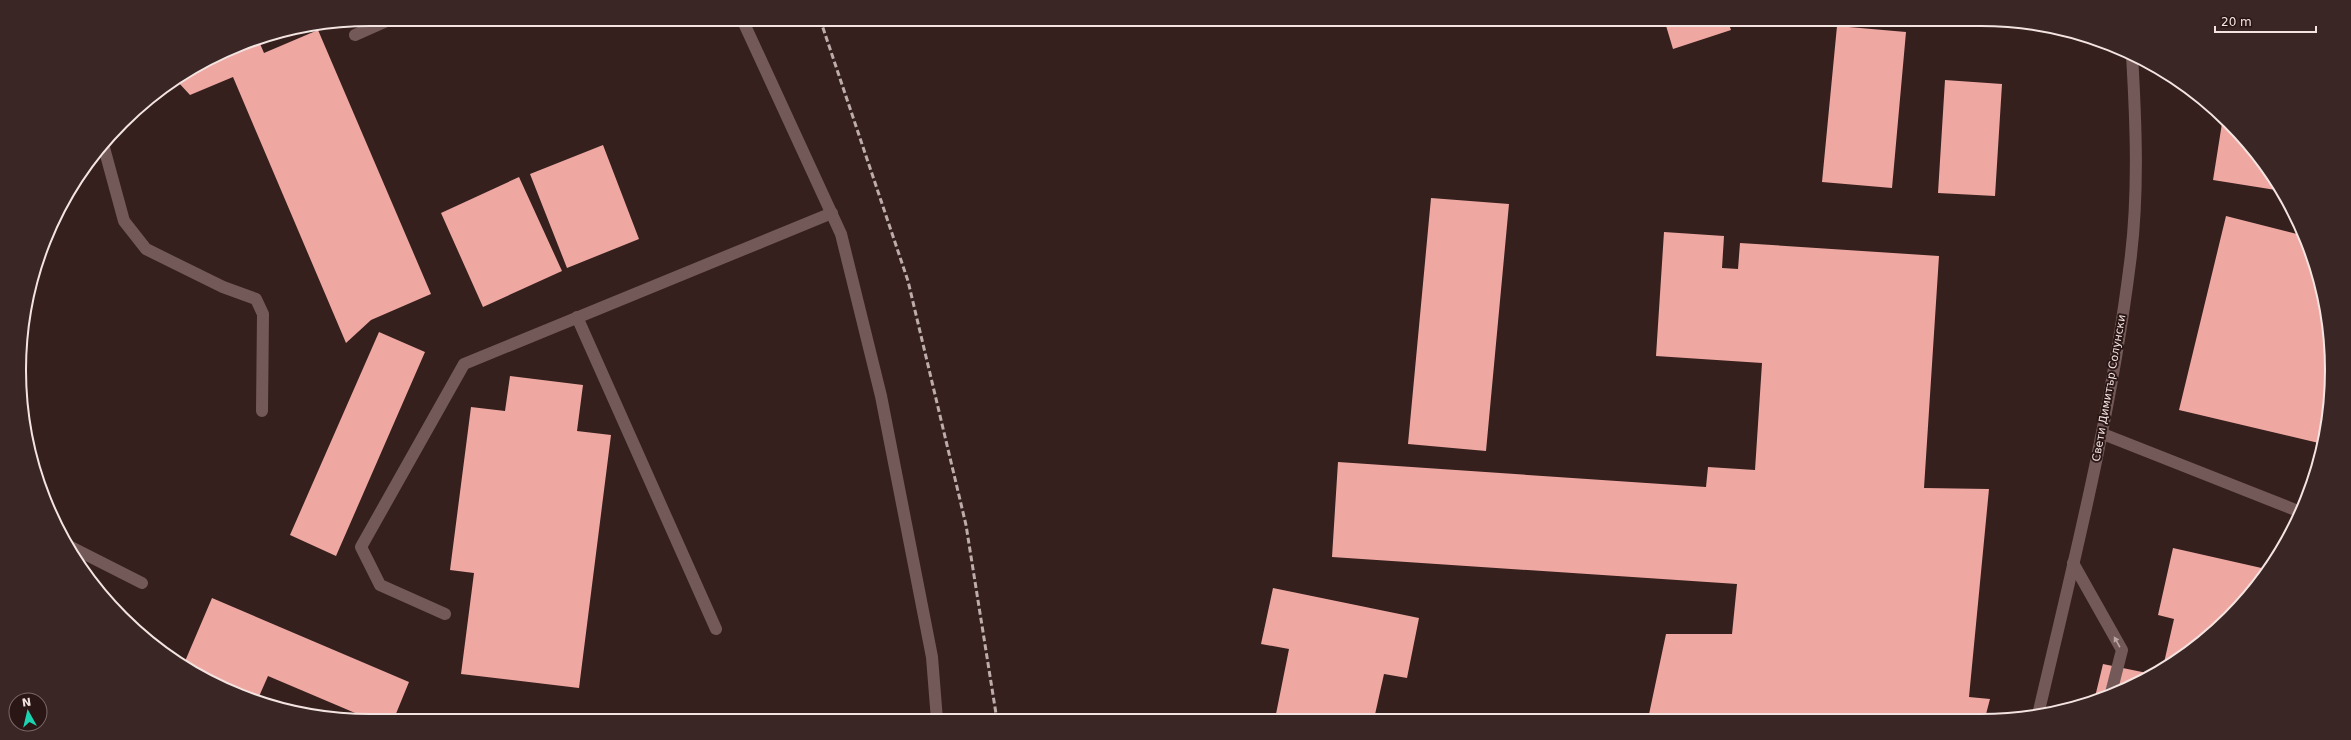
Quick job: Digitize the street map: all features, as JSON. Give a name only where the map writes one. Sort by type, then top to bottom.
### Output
[{"type":"street","points":[[355,35],[375,26]]},
{"type":"street","points":[[745,26],[841,234],[881,396],[932,657],[937,714]]},
{"type":"street","name":"Свети Димитър Солунски","points":[[2039,709],[2103,434],[2130,262],[2136,164],[2132,61]]},
{"type":"street","points":[[105,151],[124,221],[146,249],[223,287],[256,298],[263,314],[262,411]]},
{"type":"street","points":[[445,614],[380,585],[361,547],[464,364],[832,213]]},
{"type":"street","points":[[577,317],[716,629]]},
{"type":"street","points":[[2103,434],[2295,510]]},
{"type":"street","points":[[77,550],[142,583]]},
{"type":"street","points":[[2073,563],[2122,650],[2112,688]]},
{"type":"building","points":[[1666,26],[1730,26],[1731,30],[1673,49]]},
{"type":"building","points":[[1837,26],[1906,32],[1892,188],[1822,182]]},
{"type":"building","points":[[318,30],[431,294],[371,320],[346,343],[233,77],[190,95],[180,84],[218,61],[259,44],[264,53]]},
{"type":"building","points":[[1945,80],[2002,84],[1995,196],[1938,193]]},
{"type":"building","points":[[2222,125],[2240,143],[2274,190],[2213,180]]},
{"type":"building","points":[[603,145],[639,239],[567,268],[530,174]]},
{"type":"building","points":[[519,177],[562,271],[483,307],[441,213]]},
{"type":"building","points":[[1431,198],[1509,204],[1486,451],[1408,444]]},
{"type":"building","points":[[2226,216],[2297,234],[2307,259],[2313,281],[2322,325],[2325,370],[2322,415],[2317,443],[2179,410]]},
{"type":"building","points":[[1664,232],[1724,236],[1722,268],[1738,269],[1740,243],[1939,256],[1924,488],[1989,489],[1969,697],[1990,699],[1986,714],[1649,714],[1666,634],[1732,634],[1737,584],[1332,557],[1338,462],[1706,487],[1708,467],[1755,470],[1762,363],[1656,356]]},
{"type":"building","points":[[379,332],[425,352],[336,556],[290,535]]},
{"type":"building","points":[[510,376],[583,385],[577,431],[611,435],[579,688],[461,674],[474,573],[450,570],[471,407],[505,411]]},
{"type":"building","points":[[2173,548],[2262,568],[2240,597],[2208,629],[2164,661],[2174,619],[2158,615]]},
{"type":"building","points":[[1273,588],[1419,618],[1407,678],[1384,674],[1375,714],[1276,714],[1289,649],[1261,644]]},
{"type":"building","points":[[212,598],[409,682],[396,714],[356,713],[268,676],[259,696],[218,679],[186,660]]},
{"type":"building","points":[[2103,664],[2145,673],[2113,688],[2096,695]]},
{"type":"railway","points":[[822,26],[908,281],[966,525],[996,714]]}]
